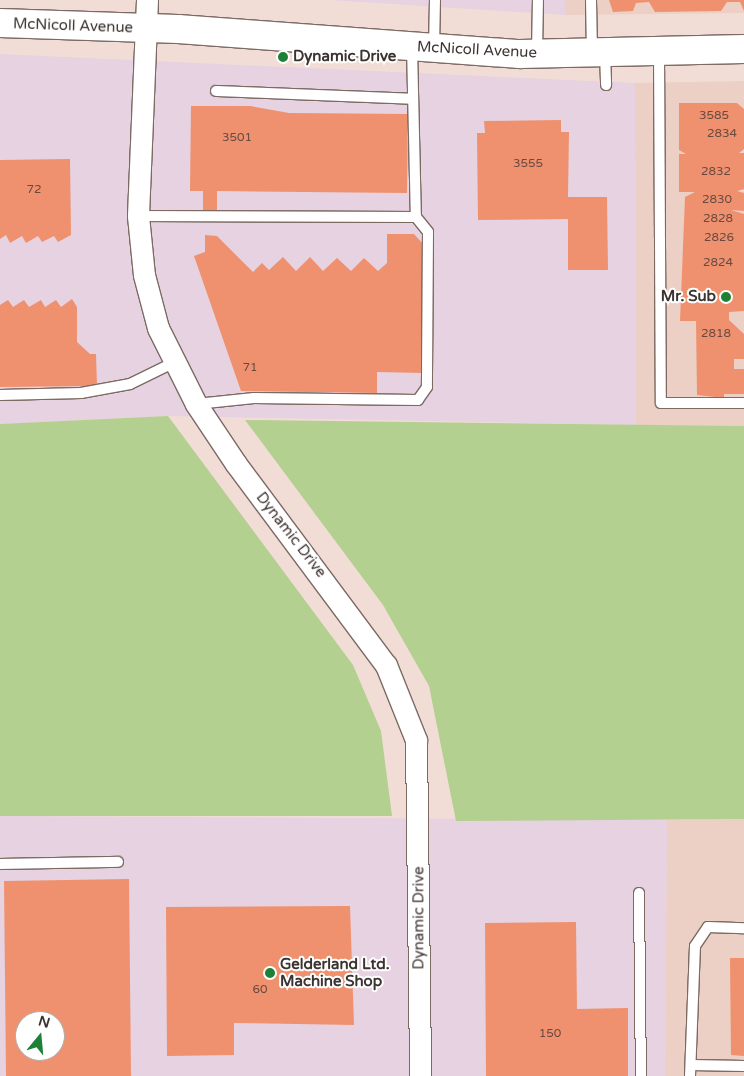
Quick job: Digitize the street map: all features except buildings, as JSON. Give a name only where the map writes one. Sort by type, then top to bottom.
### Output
[{"type":"main road","name":"McNicoll Avenue","points":[[0,23],[147,28],[423,48],[537,54],[744,49]]},
{"type":"street","name":"Dynamic Drive","points":[[147,0],[138,216],[144,275],[158,328],[196,404],[386,666],[416,740],[420,1076]]},
{"type":"lane","points":[[196,404],[254,398],[418,400],[427,387],[430,259],[428,232],[416,217],[413,99],[423,48],[436,0]]},
{"type":"lane","points":[[537,54],[538,0]]},
{"type":"lane","points":[[591,0],[598,52],[606,85]]},
{"type":"lane","points":[[659,50],[661,403],[744,403]]},
{"type":"lane","points":[[216,91],[413,99]]},
{"type":"lane","points":[[138,216],[416,217]]},
{"type":"lane","points":[[0,394],[81,393],[114,387],[175,362]]},
{"type":"lane","points":[[0,864],[118,862]]},
{"type":"lane","points":[[639,893],[641,1076]]},
{"type":"lane","points":[[690,1076],[695,946],[708,927],[744,928]]},
{"type":"lane","points":[[691,1065],[744,1066]]},
{"type":"shaded area","points":[[330,0],[565,0],[565,15]]},
{"type":"shaded area","points":[[565,0],[744,0],[744,13],[565,15]]},
{"type":"shaded area","points":[[0,54],[635,83],[636,425],[168,416],[0,424]]},
{"type":"shaded area","points":[[744,81],[744,426],[636,425],[635,83]]},
{"type":"shaded area","points":[[0,816],[667,820],[665,1076],[0,1076]]},
{"type":"shaded area","points":[[744,819],[744,1076],[665,1076],[667,820]]},
{"type":"green space","points":[[168,416],[353,665],[381,731],[392,816],[0,816],[0,424]]},
{"type":"green space","points":[[245,420],[744,426],[744,819],[456,821],[429,686],[383,605]]},
{"type":"place","name":"Dynamic Drive","points":[[283,57]]},
{"type":"place","name":"Mr. Sub","points":[[726,297]]},
{"type":"place","name":"Gelderland Ltd. Machine Shop","points":[[270,973]]}]
